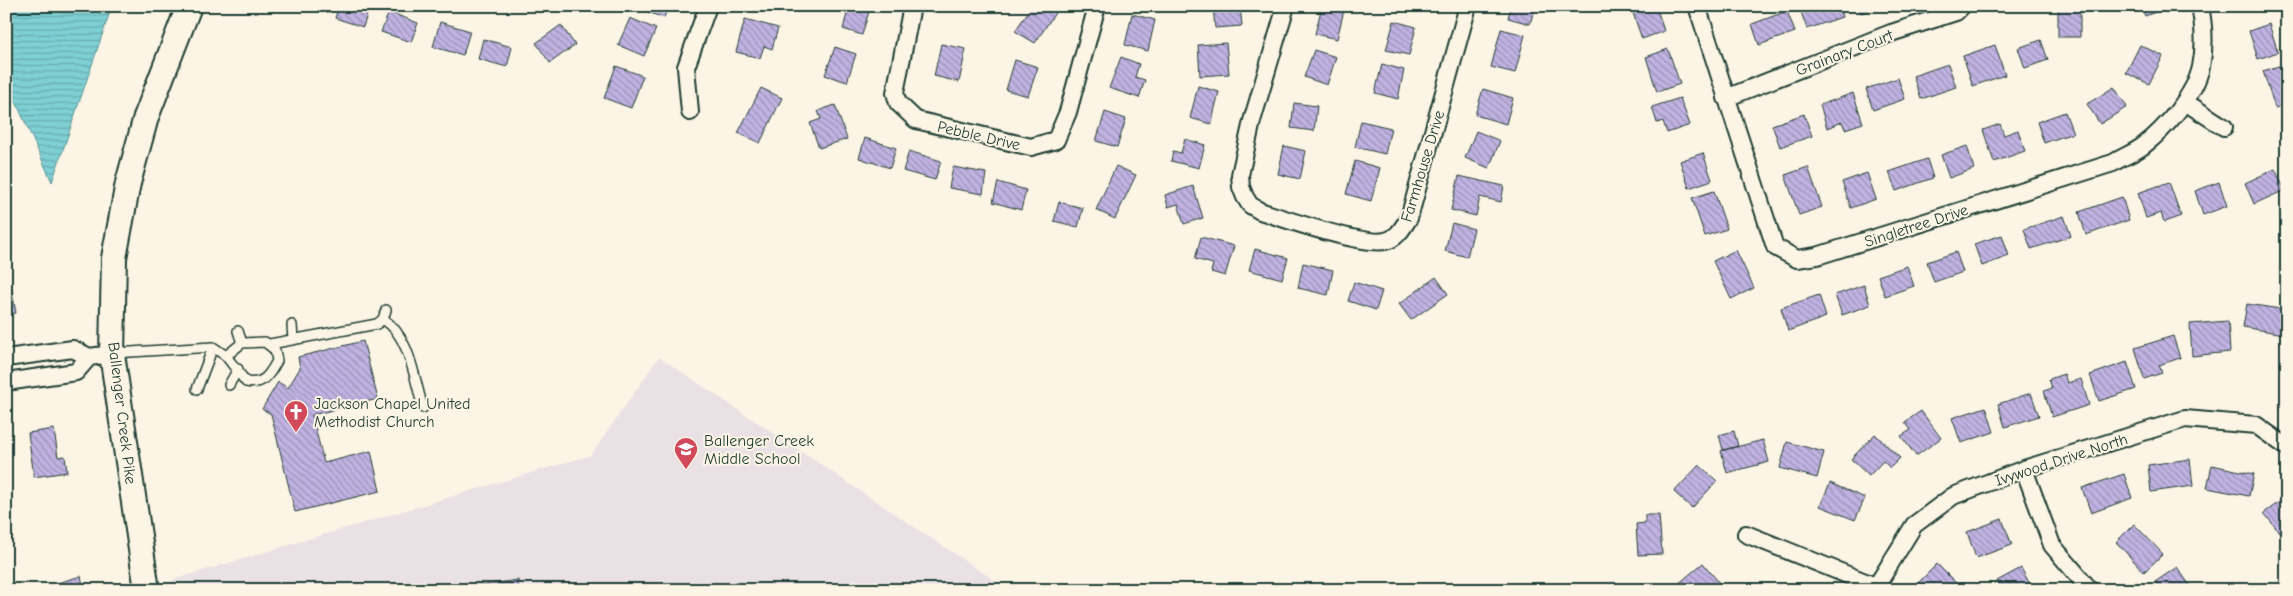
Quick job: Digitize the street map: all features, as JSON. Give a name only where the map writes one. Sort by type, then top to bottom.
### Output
[{"type":"main road","name":"Ballenger Creek Pike","points":[[147,590],[112,354],[114,258],[128,183],[146,116],[189,6]]},
{"type":"street","points":[[690,112],[686,68],[708,6]]},
{"type":"street","name":"Pebble Drive","points":[[912,6],[895,93],[898,103],[916,120],[1031,147],[1056,140],[1068,112],[1096,6]]},
{"type":"street","name":"Farmhouse Drive","points":[[1286,6],[1252,121],[1240,176],[1240,187],[1250,204],[1260,211],[1350,237],[1385,242],[1395,237],[1410,218],[1468,6]]},
{"type":"street","name":"Singletree Drive","points":[[1697,6],[1775,247],[1797,259],[1817,256],[2113,163],[2142,147],[2164,127],[2185,102],[2201,68],[2204,28],[2200,6]]},
{"type":"street","name":"Grainary Court","points":[[1726,98],[1891,33],[1956,12],[1962,6]]},
{"type":"street","points":[[2185,102],[2224,127]]},
{"type":"street","points":[[6,358],[72,349],[89,357],[112,354]]},
{"type":"street","points":[[6,382],[76,372],[89,357]]},
{"type":"street","name":"Ivywood Drive North","points":[[1875,588],[1914,525],[1953,496],[2024,469],[2185,418],[2256,426],[2287,447]]},
{"type":"street","points":[[2024,469],[2052,546],[2090,590]]},
{"type":"street","points":[[1746,534],[1875,588]]},
{"type":"lane","points":[[270,344],[377,324],[384,314],[401,335],[423,408]]},
{"type":"lane","points":[[292,325],[293,340]]},
{"type":"lane","points":[[238,331],[242,343]]},
{"type":"lane","points":[[112,354],[213,347],[226,356],[238,369],[246,382],[255,383],[263,380],[277,361],[276,350],[265,342],[242,343],[226,356]]},
{"type":"lane","points":[[197,389],[213,347]]},
{"type":"lane","points":[[230,385],[238,369]]},
{"type":"shaded area","name":"Ballenger Creek Middle School","points":[[659,357],[1009,590],[174,590],[172,580],[591,455]]},
{"type":"water","points":[[6,6],[112,6],[52,182],[6,80]]},
{"type":"building","points":[[339,6],[370,6],[363,27],[335,18]]},
{"type":"building","points":[[646,6],[668,6],[664,18],[645,11]]},
{"type":"building","points":[[757,6],[775,6],[773,13]]},
{"type":"building","points":[[849,6],[869,11],[862,35],[843,29]]},
{"type":"building","points":[[960,6],[979,6],[977,11]]},
{"type":"building","points":[[1032,6],[1052,6],[1057,10],[1035,43],[1015,31]]},
{"type":"building","points":[[1213,6],[1240,6],[1242,26],[1215,28]]},
{"type":"building","points":[[1322,6],[1345,6],[1337,39],[1315,34]]},
{"type":"building","points":[[1511,6],[1535,6],[1530,24],[1508,18]]},
{"type":"building","points":[[1641,6],[1656,6],[1664,31],[1642,39],[1632,10]]},
{"type":"building","points":[[1807,6],[1839,6],[1842,17],[1807,29],[1800,9]]},
{"type":"building","points":[[1858,6],[1880,6],[1861,13]]},
{"type":"building","points":[[2058,6],[2080,6],[2080,37],[2058,37]]},
{"type":"building","points":[[2141,6],[2163,6],[2164,9],[2145,16]]},
{"type":"building","points":[[1787,11],[1795,32],[1759,45],[1752,24]]},
{"type":"building","points":[[389,12],[418,23],[411,42],[381,32]]},
{"type":"building","points":[[1132,14],[1155,20],[1148,51],[1125,45]]},
{"type":"building","points":[[630,18],[656,29],[644,56],[618,45]]},
{"type":"building","points":[[745,19],[778,28],[772,49],[764,46],[760,58],[736,52]]},
{"type":"building","points":[[1394,21],[1416,27],[1409,55],[1386,50]]},
{"type":"building","points":[[440,22],[470,31],[463,55],[433,47]]},
{"type":"building","points":[[2269,24],[2278,52],[2258,59],[2249,31]]},
{"type":"building","points":[[561,25],[575,45],[550,63],[536,43]]},
{"type":"building","points":[[1501,29],[1525,35],[1515,73],[1491,67]]},
{"type":"building","points":[[483,39],[512,47],[507,67],[478,59]]},
{"type":"building","points":[[2041,40],[2048,60],[2025,68],[2018,48]]},
{"type":"building","points":[[1226,43],[1229,74],[1200,76],[1198,45]]},
{"type":"building","points":[[941,44],[966,49],[959,82],[934,76]]},
{"type":"building","points":[[1995,45],[2005,75],[1973,86],[1963,56]]},
{"type":"building","points":[[2140,45],[2163,56],[2149,84],[2126,73]]},
{"type":"building","points":[[835,47],[856,54],[847,82],[825,75]]},
{"type":"building","points":[[1668,49],[1680,84],[1657,92],[1646,57]]},
{"type":"building","points":[[1314,50],[1336,57],[1327,85],[1304,77]]},
{"type":"building","points":[[1121,57],[1139,64],[1135,77],[1145,80],[1139,98],[1109,88]]},
{"type":"building","points":[[1015,60],[1038,67],[1028,96],[1006,90]]},
{"type":"building","points":[[1382,64],[1404,70],[1398,99],[1375,93]]},
{"type":"building","points":[[1948,64],[1956,87],[1921,99],[1913,76]]},
{"type":"building","points":[[2285,64],[2287,104],[2275,108],[2263,71]]},
{"type":"building","points":[[616,66],[643,76],[631,108],[604,98]]},
{"type":"building","points":[[1898,78],[1905,99],[1873,110],[1866,89]]},
{"type":"building","points":[[1198,86],[1219,92],[1211,124],[1190,118]]},
{"type":"building","points":[[2114,87],[2127,107],[2100,124],[2087,104]]},
{"type":"building","points":[[761,88],[782,98],[760,143],[738,133]]},
{"type":"building","points":[[1483,89],[1513,98],[1506,124],[1475,115]]},
{"type":"building","points":[[1853,93],[1863,123],[1845,129],[1842,122],[1827,128],[1820,105]]},
{"type":"building","points":[[1680,98],[1690,125],[1667,133],[1663,121],[1657,123],[1652,107]]},
{"type":"building","points":[[1294,103],[1317,106],[1314,131],[1291,128]]},
{"type":"building","points":[[835,105],[847,139],[819,148],[810,123],[821,119],[818,111]]},
{"type":"building","points":[[1105,112],[1126,119],[1117,147],[1096,141]]},
{"type":"building","points":[[2065,112],[2073,133],[2044,143],[2037,122]]},
{"type":"building","points":[[1804,114],[1812,136],[1780,147],[1772,125]]},
{"type":"building","points":[[2287,119],[2287,149],[2280,120]]},
{"type":"building","points":[[1361,121],[1391,128],[1385,154],[1355,147]]},
{"type":"building","points":[[2000,124],[2004,135],[2018,130],[2025,151],[1994,162],[1983,130]]},
{"type":"building","points":[[1476,131],[1500,141],[1489,168],[1465,158]]},
{"type":"building","points":[[865,138],[896,148],[890,168],[859,158]]},
{"type":"building","points":[[1185,139],[1205,145],[1199,168],[1171,161],[1173,151],[1181,153]]},
{"type":"building","points":[[1284,146],[1306,151],[1300,179],[1278,174]]},
{"type":"building","points":[[1967,146],[1974,169],[1949,178],[1941,155]]},
{"type":"building","points":[[909,151],[941,161],[935,180],[903,171]]},
{"type":"building","points":[[1703,153],[1712,180],[1689,188],[1680,161]]},
{"type":"building","points":[[1927,159],[1933,178],[1896,191],[1889,172]]},
{"type":"building","points":[[1355,161],[1380,168],[1371,201],[1346,194]]},
{"type":"building","points":[[1116,166],[1136,175],[1115,219],[1096,210]]},
{"type":"building","points":[[953,167],[986,173],[983,194],[949,188]]},
{"type":"building","points":[[1808,167],[1822,207],[1799,215],[1785,175]]},
{"type":"building","points":[[2275,169],[2285,190],[2254,204],[2245,183]]},
{"type":"building","points":[[1867,173],[1876,199],[1851,208],[1842,182]]},
{"type":"building","points":[[1459,176],[1504,186],[1501,202],[1480,197],[1476,216],[1451,210]]},
{"type":"building","points":[[998,182],[1026,190],[1021,210],[993,202]]},
{"type":"building","points":[[2169,182],[2181,216],[2164,222],[2161,213],[2146,218],[2138,193]]},
{"type":"building","points":[[2219,182],[2227,206],[2203,215],[2195,191]]},
{"type":"building","points":[[1193,186],[1203,218],[1184,224],[1178,204],[1168,207],[1165,195]]},
{"type":"building","points":[[1714,191],[1727,229],[1705,236],[1692,198]]},
{"type":"building","points":[[2122,197],[2129,220],[2086,235],[2079,212]]},
{"type":"building","points":[[1059,202],[1083,208],[1078,227],[1054,221]]},
{"type":"building","points":[[2064,216],[2071,236],[2031,249],[2024,229]]},
{"type":"building","points":[[1452,223],[1474,229],[1467,257],[1445,251]]},
{"type":"building","points":[[2002,235],[2009,256],[1982,266],[1974,244]]},
{"type":"building","points":[[1201,237],[1234,246],[1225,276],[1211,272],[1213,264],[1195,259]]},
{"type":"building","points":[[1255,249],[1288,258],[1282,279],[1249,270]]},
{"type":"building","points":[[1736,250],[1754,288],[1731,299],[1713,261]]},
{"type":"building","points":[[1956,252],[1963,272],[1934,282],[1927,262]]},
{"type":"building","points":[[6,257],[16,313],[6,315]]},
{"type":"building","points":[[1303,263],[1333,270],[1328,295],[1298,288]]},
{"type":"building","points":[[1907,266],[1914,286],[1885,296],[1878,276]]},
{"type":"building","points":[[1436,277],[1448,294],[1411,320],[1399,304]]},
{"type":"building","points":[[1354,282],[1382,291],[1376,310],[1348,301]]},
{"type":"building","points":[[1864,285],[1870,305],[1842,315],[1835,295]]},
{"type":"building","points":[[1819,295],[1826,317],[1788,331],[1781,308]]},
{"type":"building","points":[[2247,304],[2287,310],[2284,334],[2243,327]]},
{"type":"building","points":[[2228,321],[2230,352],[2192,356],[2190,324]]},
{"type":"building","points":[[2173,336],[2180,358],[2159,365],[2162,373],[2144,379],[2135,348]]},
{"type":"building","name":"Jackson Chapel United Methodist Church","points":[[363,341],[378,399],[312,415],[324,463],[371,451],[380,491],[295,512],[271,414],[262,409],[278,382],[288,388],[300,368],[298,357]]},
{"type":"building","points":[[2127,362],[2136,389],[2099,401],[2090,375]]},
{"type":"building","points":[[2064,374],[2067,383],[2081,379],[2089,405],[2052,417],[2044,391],[2052,388],[2049,379]]},
{"type":"building","points":[[2031,393],[2039,416],[2005,427],[1998,404]]},
{"type":"building","points":[[1986,407],[1994,432],[1961,443],[1952,418]]},
{"type":"building","points":[[1921,411],[1941,438],[1916,456],[1901,436],[1911,430],[1905,422]]},
{"type":"building","points":[[54,429],[58,457],[65,456],[67,472],[34,477],[28,433]]},
{"type":"building","points":[[1734,431],[1738,446],[1723,450],[1719,435]]},
{"type":"building","points":[[1875,434],[1900,458],[1890,468],[1883,461],[1869,476],[1851,459]]},
{"type":"building","points":[[1763,440],[1769,462],[1727,473],[1721,451]]},
{"type":"building","points":[[1787,442],[1824,452],[1817,478],[1780,468]]},
{"type":"building","points":[[2190,459],[2193,486],[2151,492],[2148,465]]},
{"type":"building","points":[[1699,465],[1717,481],[1692,508],[1674,492]]},
{"type":"building","points":[[2212,465],[2254,474],[2249,496],[2207,488]]},
{"type":"building","points":[[2124,474],[2132,498],[2091,513],[2082,488]]},
{"type":"building","points":[[1830,483],[1865,498],[1855,520],[1820,506]]},
{"type":"building","points":[[2282,500],[2287,506],[2287,542],[2264,513]]},
{"type":"building","points":[[1645,515],[1659,515],[1662,554],[1638,555],[1636,524],[1645,523]]},
{"type":"building","points":[[2002,519],[2012,545],[1976,558],[1967,532]]},
{"type":"building","points":[[2134,524],[2163,554],[2144,572],[2116,542]]},
{"type":"building","points":[[1703,563],[1725,590],[1680,590],[1677,585]]},
{"type":"building","points":[[1937,564],[1956,583],[1949,590],[1917,590],[1914,587]]},
{"type":"building","points":[[2177,567],[2193,590],[2161,590],[2155,582]]},
{"type":"building","points":[[2021,568],[2032,588],[2038,584],[2041,590],[2002,590],[1997,581]]},
{"type":"building","points":[[81,576],[84,590],[59,590],[57,583]]},
{"type":"building","points":[[518,580],[519,590],[450,590]]},
{"type":"place","name":"Jackson Chapel United Methodist Church","points":[[296,433]]},
{"type":"place","name":"Ballenger Creek Middle School","points":[[686,470]]}]
